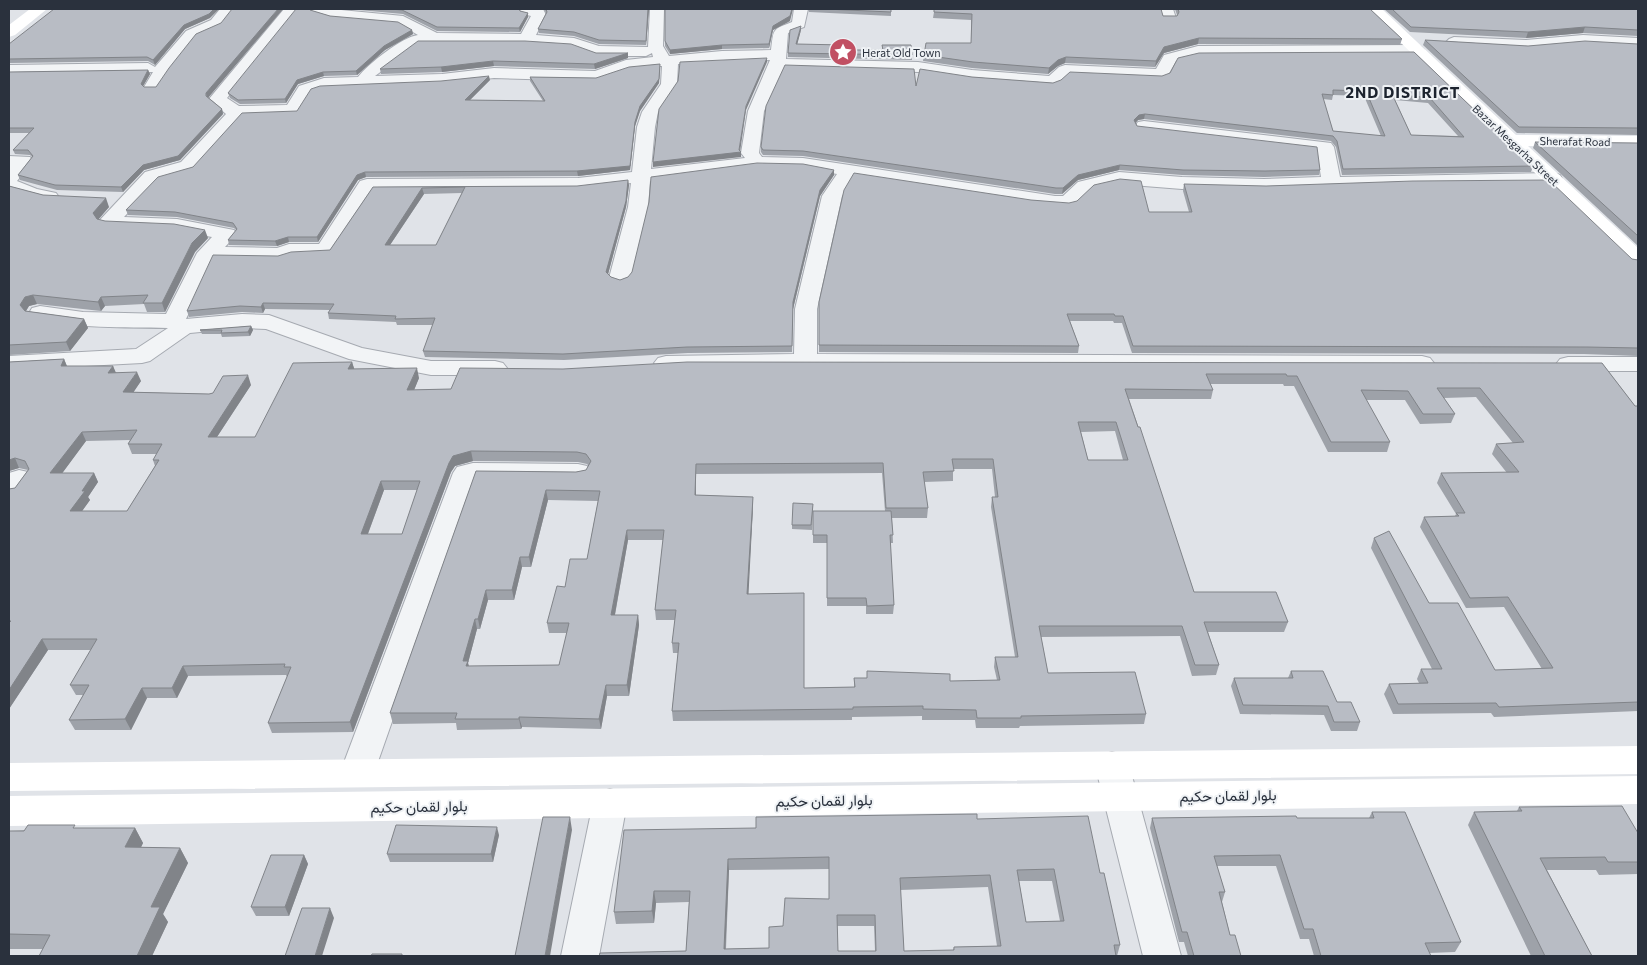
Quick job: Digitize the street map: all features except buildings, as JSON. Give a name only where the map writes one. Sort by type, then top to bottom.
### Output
[{"type":"street","points":[[9,15],[17,9]]},
{"type":"street","points":[[9,32],[39,9]]},
{"type":"street","points":[[152,87],[162,69],[191,34],[216,23],[228,9]]},
{"type":"street","points":[[291,9],[217,99],[235,111],[292,110],[305,89],[324,84],[341,82],[361,84],[442,79],[494,73],[597,76],[626,65],[661,56]]},
{"type":"street","points":[[317,9],[332,14],[373,13],[402,20],[434,38]]},
{"type":"street","points":[[526,39],[539,15],[539,12],[527,11],[528,9]]},
{"type":"street","points":[[620,278],[638,207],[646,127],[650,112],[669,84],[670,64],[661,56],[655,46],[657,9]]},
{"type":"street","points":[[757,162],[750,153],[756,112],[778,59],[781,31],[799,24],[801,9]]},
{"type":"street","name":"Bazar Mesgarha Street","points":[[1373,9],[1422,42],[1511,140],[1638,260]]},
{"type":"street","points":[[361,84],[370,72],[414,40],[434,38],[526,39],[574,43],[597,51],[661,56],[722,56],[918,67],[972,75],[1053,81],[1065,70],[1161,74],[1170,58],[1198,51],[1422,42],[1526,45],[1584,40],[1638,44]]},
{"type":"street","points":[[9,70],[148,68]]},
{"type":"street","points":[[9,362],[142,356],[179,324],[207,253],[227,234],[177,225],[108,222],[152,176],[188,166],[235,111]]},
{"type":"street","points":[[1144,126],[1325,147],[1331,181]]},
{"type":"street","name":"Sherafat Road","points":[[1511,140],[1638,142]]},
{"type":"street","points":[[9,161],[24,161],[9,179]]},
{"type":"street","points":[[207,253],[280,254],[289,250],[325,250],[367,185],[578,184],[632,179],[640,176],[688,172],[757,162],[803,163],[843,168],[848,171],[1011,197],[1056,202],[1068,202],[1085,186],[1119,178],[1182,183],[1264,185],[1328,183],[1331,181],[1553,180]]},
{"type":"street","points":[[805,361],[806,309],[832,196],[848,171]]},
{"type":"street","points":[[9,184],[32,194],[67,198]]},
{"type":"street","points":[[103,199],[130,200]]},
{"type":"street","points":[[37,313],[83,319],[179,324],[242,321],[269,322],[357,354],[431,368],[517,369]]},
{"type":"street","points":[[641,365],[688,362],[805,361],[1440,363]]},
{"type":"street","points":[[1550,364],[1638,364]]},
{"type":"street","points":[[357,773],[466,473],[472,471],[578,472]]},
{"type":"street","name":"بلوار لقمان حکیم","points":[[9,810],[610,803],[1638,760]]},
{"type":"street","name":"بلوار لقمان حکیم","points":[[9,777],[357,773],[1116,781],[1638,790]]},
{"type":"street","points":[[1116,781],[1162,956]]},
{"type":"street","points":[[580,956],[610,803]]},
{"type":"place","name":"Herat Old Town","points":[[843,52]]},
{"type":"district","name":"2ND DISTRICT","points":[[1403,92]]}]
